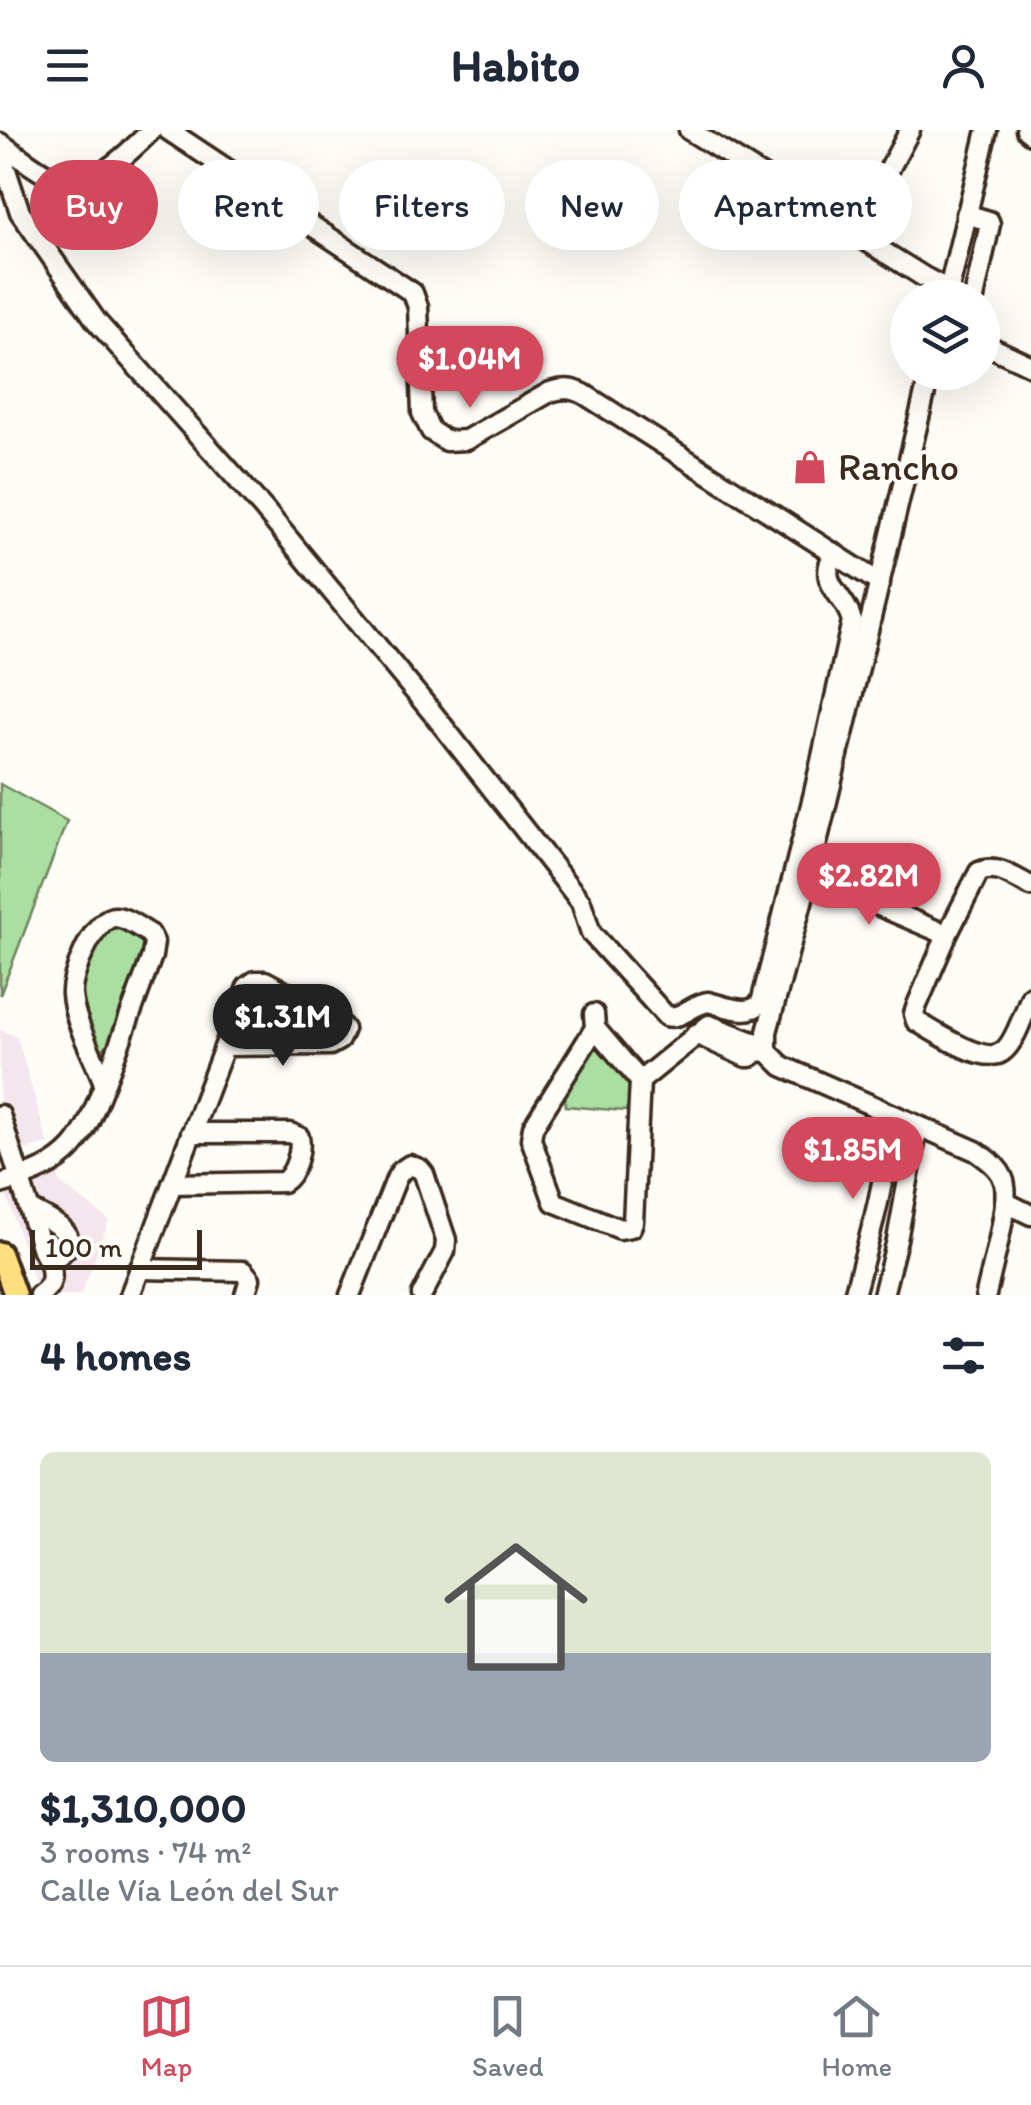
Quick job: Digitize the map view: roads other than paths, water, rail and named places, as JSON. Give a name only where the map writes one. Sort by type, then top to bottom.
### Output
[{"type":"main road","points":[[0,1252],[15,1295]]},
{"type":"street","points":[[0,143],[58,180],[82,181],[126,156],[152,130]]},
{"type":"street","points":[[168,130],[413,293],[418,307],[422,413],[430,430],[446,441],[466,440],[550,392],[572,389],[880,582]]},
{"type":"street","points":[[689,130],[737,160]]},
{"type":"street","points":[[894,160],[910,130]]},
{"type":"street","points":[[947,280],[987,130]]},
{"type":"street","points":[[0,152],[20,212],[97,322],[263,508],[435,716],[581,902],[591,933],[666,1016],[678,1016],[708,1002],[747,1010],[761,1003],[852,621],[828,578],[828,565],[834,554]]},
{"type":"street","points":[[966,214],[990,224],[978,280]]},
{"type":"street","points":[[881,250],[928,280]]},
{"type":"street","points":[[1000,351],[1031,366]]},
{"type":"street","points":[[640,1081],[594,1021],[533,1127],[531,1139],[554,1202],[620,1229],[631,1227],[633,1222],[640,1081],[696,1034],[746,1057],[762,1051],[809,876],[926,390]]},
{"type":"street","points":[[1031,886],[997,869],[979,872],[914,1014],[916,1021],[949,1040],[994,1056],[1007,1048],[1031,996]]},
{"type":"street","points":[[809,876],[947,935]]},
{"type":"street","points":[[0,1184],[13,1172],[76,1144],[88,1124],[104,1083],[152,956],[154,942],[150,934],[116,917],[96,929],[72,984],[76,1013],[104,1083]]},
{"type":"street","points":[[130,1295],[247,987],[255,981],[265,981],[337,1020],[339,1035],[225,1046]]},
{"type":"street","points":[[762,1051],[782,1066],[976,1151],[996,1166],[1005,1184],[1005,1202],[986,1295]]},
{"type":"street","points":[[0,1114],[13,1172],[32,1210],[36,1236],[49,1261],[52,1282],[40,1295]]},
{"type":"street","points":[[854,1295],[890,1142],[892,1114]]},
{"type":"street","points":[[882,1295],[918,1126]]},
{"type":"street","points":[[172,1184],[277,1184],[287,1180],[301,1147],[299,1138],[283,1132],[191,1134]]},
{"type":"street","points":[[350,1295],[398,1176],[410,1165],[424,1174],[446,1240],[445,1251],[422,1295]]},
{"type":"street","points":[[1005,1202],[1031,1216]]},
{"type":"street","points":[[32,1210],[58,1224],[69,1240],[66,1251],[49,1261]]},
{"type":"street","points":[[870,1234],[896,1240]]},
{"type":"street","points":[[140,1269],[231,1270],[248,1274],[250,1284],[245,1295]]},
{"type":"place","name":"Rancho","points":[[810,467]]}]
